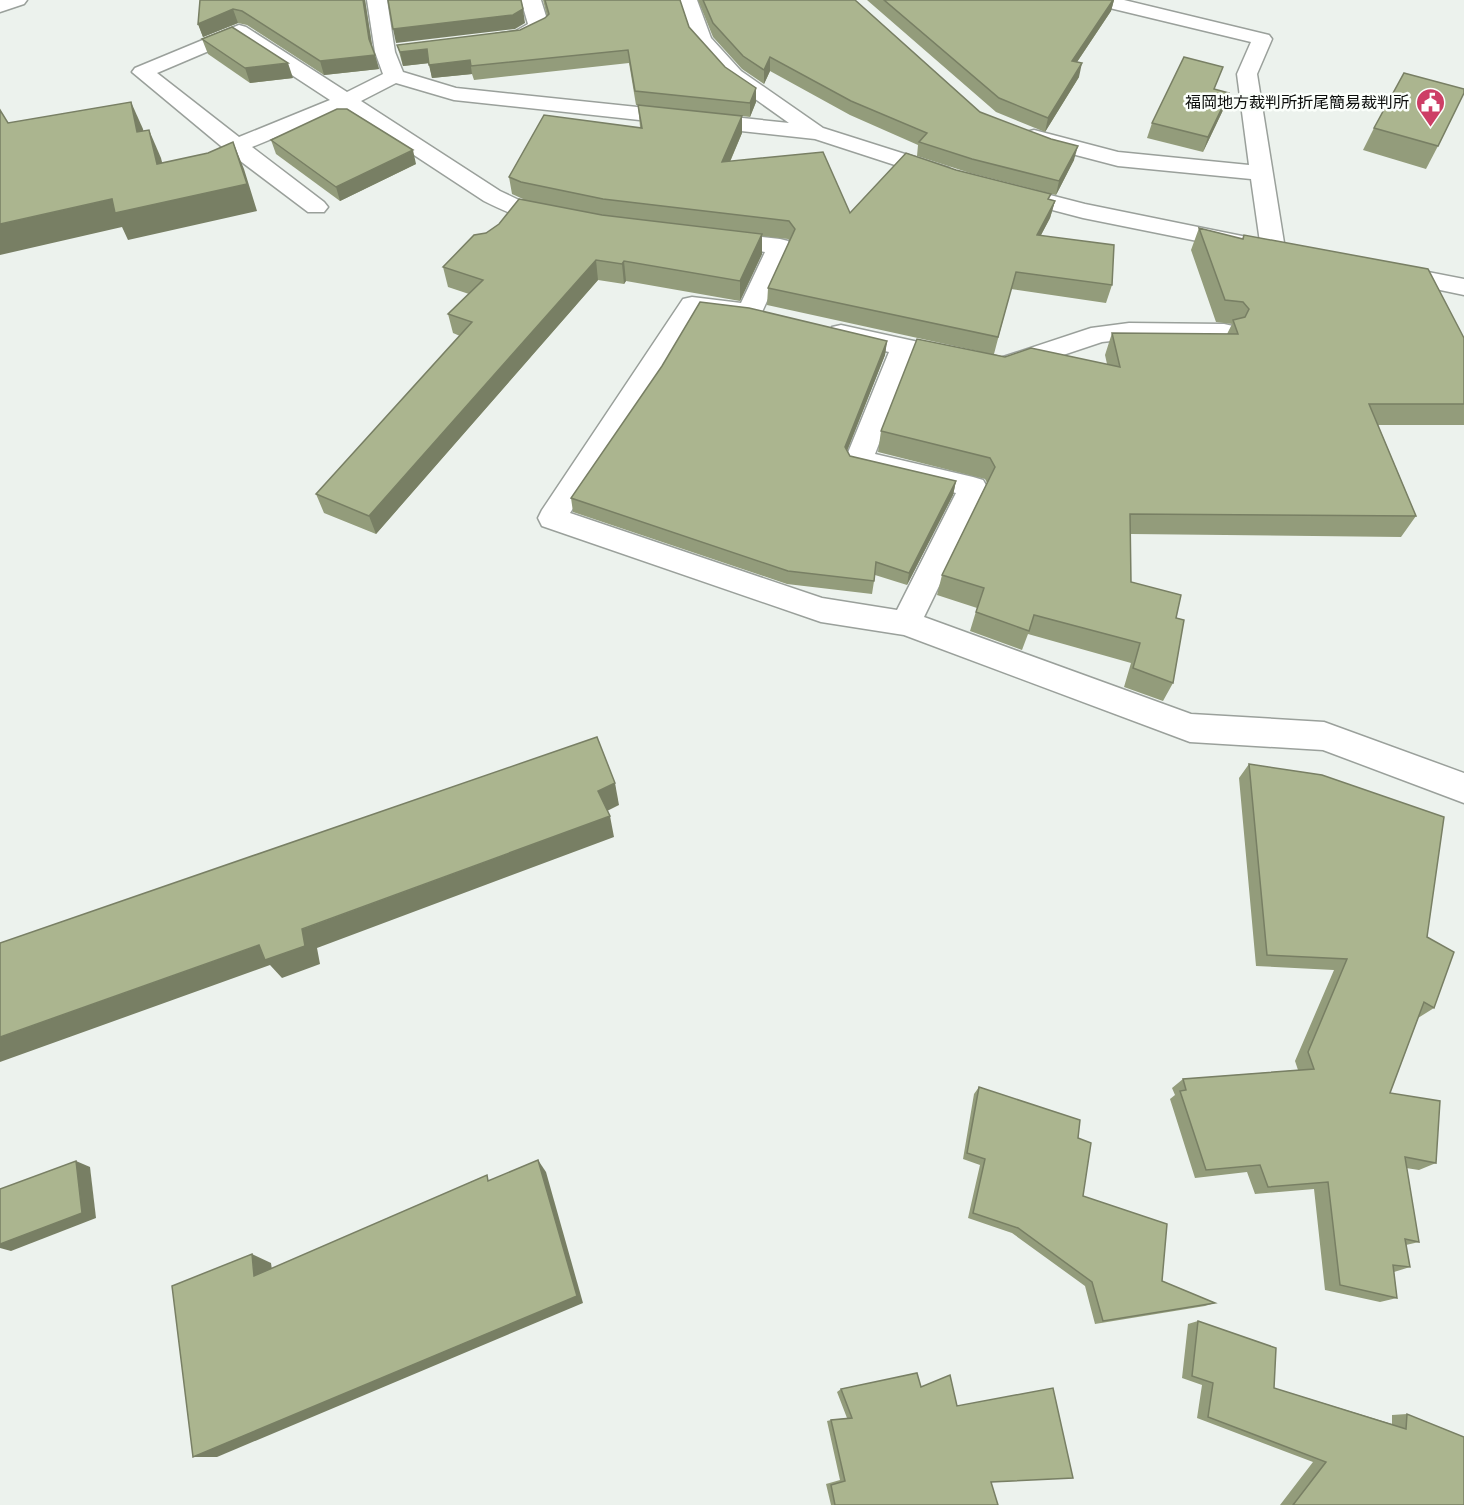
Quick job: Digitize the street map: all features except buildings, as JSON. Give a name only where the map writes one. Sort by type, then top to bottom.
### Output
[{"type":"street","points":[[0,6],[17,0]]},
{"type":"street","points":[[376,0],[385,52],[394,76]]},
{"type":"street","points":[[487,40],[521,36],[539,26],[531,0]]},
{"type":"street","points":[[687,0],[702,40],[734,75],[818,133]]},
{"type":"street","points":[[994,188],[1083,211],[1284,251],[1262,174],[1247,74],[1262,39],[1140,4],[1100,0]]},
{"type":"street","points":[[316,207],[142,72],[239,31],[492,196],[509,216],[571,219]]},
{"type":"street","points":[[385,52],[407,50]]},
{"type":"street","points":[[235,146],[347,100],[394,76],[454,94],[818,133],[961,180]]},
{"type":"street","points":[[1017,130],[1056,146],[1122,162],[1262,174]]},
{"type":"street","points":[[698,237],[780,246],[760,314],[692,305],[552,518],[821,609],[906,623],[1190,728],[1324,736],[1464,788]]},
{"type":"street","points":[[1374,269],[1464,287]]},
{"type":"street","points":[[815,327],[903,348],[1000,367],[1100,334],[1129,331],[1224,332]]},
{"type":"street","points":[[903,348],[859,460],[973,487],[906,623]]},
{"type":"place","name":"福岡地方裁判所折尾簡易裁判所","points":[[1430,128]]}]
